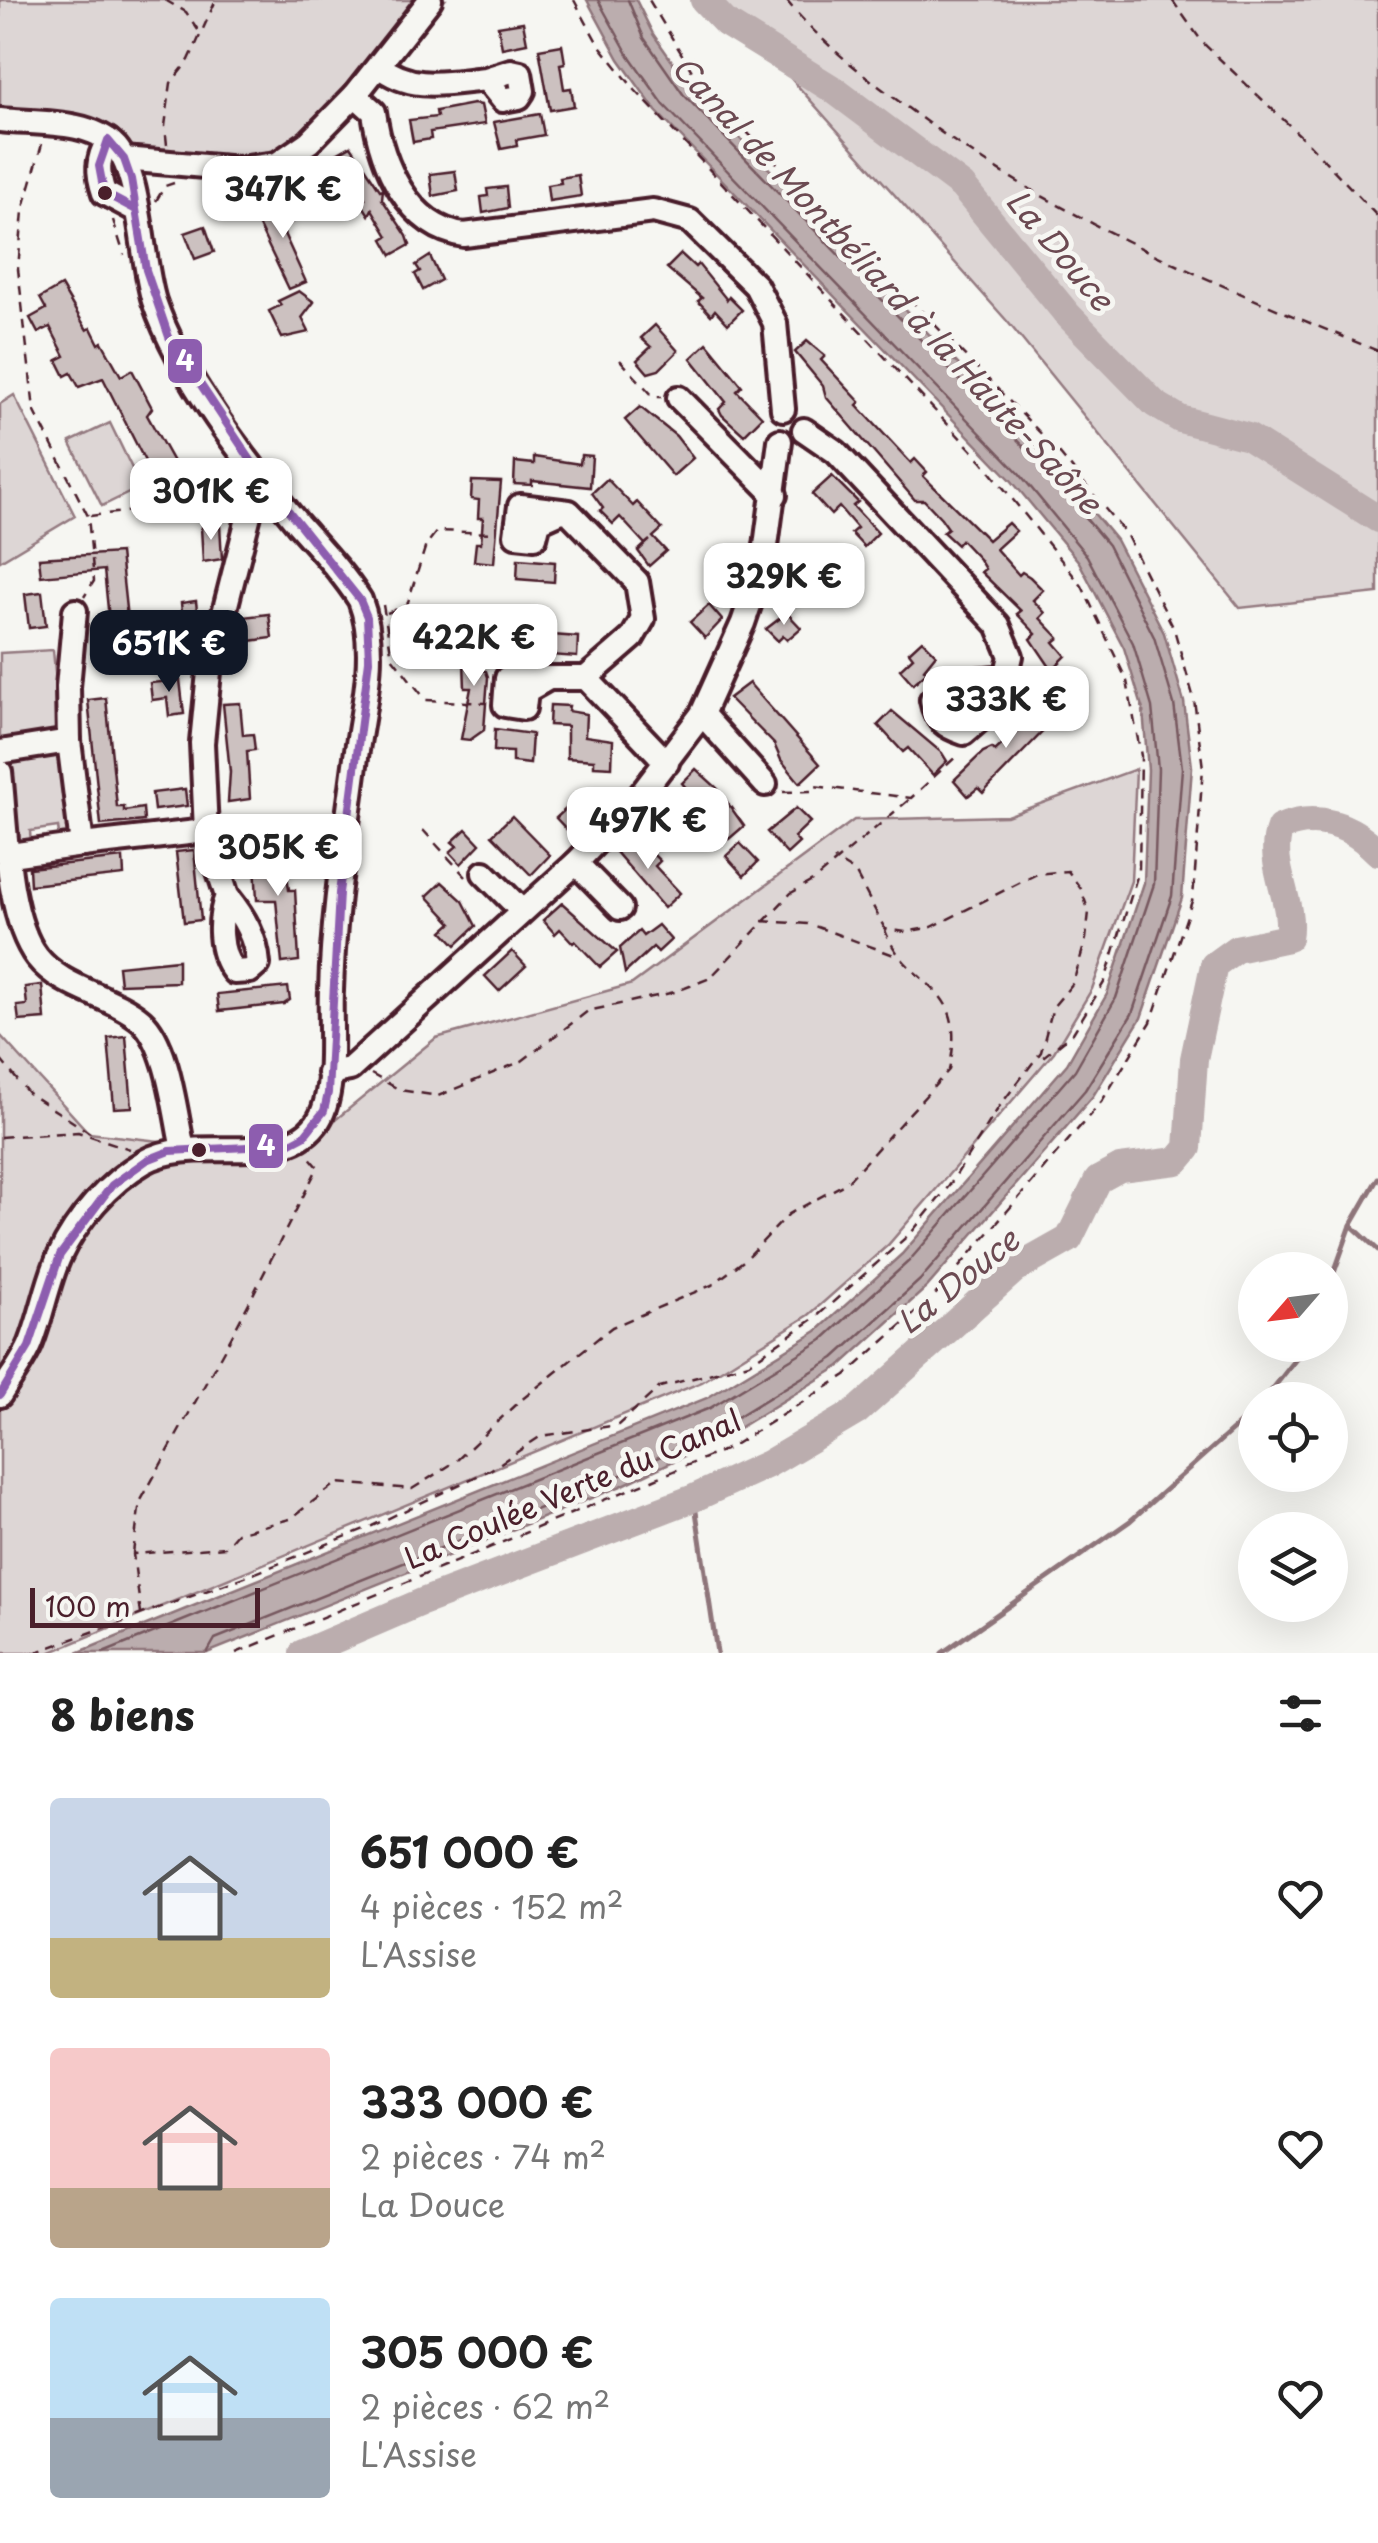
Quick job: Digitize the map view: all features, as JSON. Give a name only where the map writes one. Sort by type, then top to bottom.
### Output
[{"type":"street","points":[[124,159],[175,171],[277,164],[309,142],[355,95],[430,0]]},
{"type":"street","points":[[378,66],[394,78],[418,86],[486,79]]},
{"type":"street","points":[[355,95],[374,112],[378,141],[400,190],[424,221],[444,232],[464,236],[653,210],[690,221],[756,286],[774,323],[783,410]]},
{"type":"street","points":[[0,120],[86,129],[108,140],[124,159],[145,208],[146,270],[170,338],[258,490],[340,572],[367,617],[369,660],[330,986],[329,1074],[324,1111],[296,1142],[278,1148],[183,1150],[147,1160],[96,1203],[60,1255],[30,1347],[0,1395]]},
{"type":"street","points":[[108,140],[100,155],[98,174],[104,193],[145,208]]},
{"type":"street","points":[[679,398],[774,495]]},
{"type":"street","points":[[783,410],[800,414],[804,430],[836,452],[998,626],[1011,656],[1006,677],[994,707],[964,733],[948,728],[935,716],[932,700],[956,682],[1006,677]]},
{"type":"street","points":[[329,1074],[350,1069],[576,863],[667,763],[702,714],[743,623],[764,560],[780,441],[772,430],[773,418],[783,410]]},
{"type":"street","points":[[780,441],[794,441],[804,430]]},
{"type":"street","points":[[227,896],[206,831],[202,743],[209,672],[258,490]]},
{"type":"street","points":[[505,704],[507,678],[586,678],[632,638],[643,619],[636,582],[569,512],[520,506],[516,535]]},
{"type":"street","points":[[75,610],[68,687],[69,741],[82,845]]},
{"type":"street","points":[[586,678],[667,763]]},
{"type":"street","points":[[702,714],[764,784]]},
{"type":"street","points":[[0,752],[69,741]]},
{"type":"street","points":[[0,772],[17,920],[38,959],[79,987],[142,1021],[163,1056],[183,1150]]},
{"type":"street","points":[[10,854],[206,831]]},
{"type":"street","points":[[576,863],[620,908]]},
{"type":"street","points":[[484,873],[522,910]]},
{"type":"path","points":[[165,0],[186,12],[201,34]]},
{"type":"path","points":[[145,208],[175,171],[165,126],[171,82],[188,60],[216,0]]},
{"type":"path","points":[[574,0],[597,42],[635,90],[722,188],[982,461],[1082,586],[1127,681],[1141,756],[1139,870],[1105,980],[1073,1033],[1033,1066]]},
{"type":"path","name":"La Coulée Verte du Canal","points":[[236,1653],[729,1448],[846,1376],[935,1295],[1102,1101],[1151,1022],[1193,898],[1203,768],[1194,700],[1174,629],[1126,534],[1054,447],[743,128],[692,70],[648,0]]},
{"type":"path","points":[[653,7],[655,0]]},
{"type":"path","points":[[786,0],[845,61],[1004,177],[1200,277],[1378,351]]},
{"type":"path","points":[[1172,0],[1203,43],[1310,145],[1378,217]]},
{"type":"path","points":[[47,125],[23,211],[18,269],[34,410],[88,516],[94,581],[75,610]]},
{"type":"path","points":[[620,360],[654,397],[679,398]]},
{"type":"path","points":[[88,516],[220,500],[258,490]]},
{"type":"path","points":[[386,614],[408,605],[426,545],[438,531],[516,535]]},
{"type":"path","points":[[392,657],[426,700],[505,704]]},
{"type":"path","points":[[370,1074],[400,1090],[438,1096],[522,1060],[588,1012],[675,992],[710,978],[761,921],[959,755],[964,733]]},
{"type":"path","points":[[764,784],[786,794],[811,791],[814,786],[911,798]]},
{"type":"path","points":[[423,830],[468,879],[484,873]]},
{"type":"path","points":[[834,860],[856,872],[894,955]]},
{"type":"path","points":[[34,1653],[372,1526],[490,1470],[541,1436],[618,1426],[660,1387],[749,1363],[815,1318],[912,1232],[949,1186],[999,1107],[1033,1066],[1042,1052],[1054,1007],[1073,983],[1086,939],[1089,912],[1081,888],[1068,872],[1037,874],[932,927],[906,932],[885,929]]},
{"type":"path","points":[[133,1554],[225,1547],[236,1534],[290,1520],[337,1484],[412,1489],[455,1462],[530,1393],[612,1327],[712,1285],[746,1260],[790,1214],[846,1183],[949,1070],[954,1047],[950,1008],[912,965],[894,955],[809,924],[761,921]]},
{"type":"path","points":[[0,1059],[28,1092],[102,1140]]},
{"type":"path","points":[[0,1136],[78,1132],[133,1150],[147,1160]]},
{"type":"path","points":[[142,1615],[133,1554],[140,1502],[318,1167],[296,1142]]},
{"type":"shaded area","points":[[0,0],[445,0],[305,160],[248,178],[114,159],[83,136],[0,128]]},
{"type":"shaded area","points":[[721,0],[1378,0],[1378,593],[1240,608],[1007,321]]},
{"type":"shaded area","points":[[14,395],[75,516],[0,561],[0,404]]},
{"type":"shaded area","points":[[110,423],[141,487],[102,506],[70,442]]},
{"type":"shaded area","points":[[53,650],[61,736],[0,741],[0,653]]},
{"type":"shaded area","points":[[65,750],[75,840],[60,842],[58,827],[30,831],[31,845],[16,845],[4,758]]},
{"type":"shaded area","points":[[1136,769],[1131,881],[1092,989],[1054,1052],[888,1245],[809,1315],[702,1382],[49,1653],[0,1653],[0,1035],[89,1133],[291,1156],[436,1038],[632,984],[854,820],[1007,816]]},
{"type":"water","points":[[587,0],[636,0],[653,34],[690,87],[1045,454],[1116,540],[1164,633],[1184,702],[1192,767],[1182,898],[1141,1018],[1093,1096],[927,1287],[840,1366],[724,1437],[621,1486],[207,1653],[77,1653],[707,1398],[817,1331],[902,1254],[1067,1064],[1107,994],[1144,883],[1148,770],[1143,710],[1124,648],[1079,562],[1011,480],[656,111],[619,59]]},
{"type":"building","points":[[523,22],[527,43],[502,48],[498,26]]},
{"type":"building","points":[[562,45],[564,89],[571,88],[574,106],[550,110],[539,49]]},
{"type":"building","points":[[481,105],[485,124],[430,132],[431,139],[413,142],[409,120],[437,117],[436,111]]},
{"type":"building","points":[[540,114],[544,135],[516,140],[517,146],[501,149],[494,122]]},
{"type":"building","points":[[351,146],[380,190],[383,189],[382,199],[407,236],[410,245],[392,255],[383,239],[388,236],[372,209],[369,215],[360,201],[365,198],[356,181],[348,169],[343,172],[333,156]]},
{"type":"building","points":[[455,171],[458,191],[433,196],[430,174]]},
{"type":"building","points":[[578,175],[581,196],[549,201],[547,185]]},
{"type":"building","points":[[506,187],[508,208],[483,213],[481,197],[488,196],[487,189]]},
{"type":"building","points":[[298,201],[306,215],[281,227],[306,282],[289,289],[255,218]]},
{"type":"building","points":[[205,226],[214,252],[195,259],[185,233]]},
{"type":"building","points":[[681,254],[695,267],[698,264],[727,300],[729,297],[742,310],[728,324],[715,310],[711,315],[698,301],[702,298],[667,268]]},
{"type":"building","points":[[430,256],[441,280],[423,290],[415,274],[420,271],[416,265]]},
{"type":"building","points":[[61,286],[87,330],[91,328],[99,344],[102,342],[121,376],[132,370],[152,408],[147,415],[177,469],[171,472],[175,481],[159,489],[103,378],[79,387],[71,373],[65,376],[57,360],[65,356],[50,327],[38,333],[30,318],[46,309],[40,298]]},
{"type":"building","points":[[299,291],[314,302],[302,318],[309,332],[282,338],[269,311],[281,305],[278,301]]},
{"type":"building","points":[[655,325],[678,351],[659,370],[648,373],[637,360],[651,347],[641,338]]},
{"type":"building","points":[[807,341],[825,356],[821,360],[860,402],[857,405],[911,463],[915,459],[927,472],[923,476],[988,540],[1008,523],[1016,531],[996,549],[1019,575],[1022,572],[1030,577],[1043,590],[1033,600],[1045,613],[1040,618],[1059,638],[1054,642],[1066,656],[1052,670],[1031,639],[1036,634],[1017,614],[1021,611],[981,572],[985,569],[979,559],[961,540],[957,545],[943,532],[948,528],[941,518],[924,500],[915,500],[826,397],[823,386],[795,352]]},
{"type":"building","points":[[707,343],[742,386],[737,391],[762,417],[744,435],[722,415],[719,409],[726,402],[691,358]]},
{"type":"building","points":[[640,407],[676,436],[693,458],[673,476],[625,420]]},
{"type":"building","points":[[581,455],[592,456],[590,487],[532,481],[532,485],[514,484],[515,462],[534,464],[534,457],[580,464]]},
{"type":"building","points":[[832,476],[858,502],[853,506],[878,533],[864,547],[851,533],[857,528],[839,507],[831,515],[812,494]]},
{"type":"building","points":[[607,479],[633,506],[637,502],[662,529],[653,537],[666,551],[649,566],[638,551],[650,540],[645,544],[620,517],[613,524],[600,511],[603,508],[592,493]]},
{"type":"building","points":[[472,481],[501,482],[494,563],[474,561],[476,543],[481,543],[483,518],[478,518],[479,500],[471,499]]},
{"type":"building","points":[[220,525],[222,559],[203,562],[201,527]]},
{"type":"building","points":[[120,553],[129,637],[111,638],[104,570],[41,576],[39,558]]},
{"type":"building","points":[[518,559],[555,562],[554,582],[517,579]]},
{"type":"building","points":[[803,563],[821,583],[809,595],[804,590],[798,595],[783,578]]},
{"type":"building","points":[[42,592],[46,626],[29,628],[25,594]]},
{"type":"building","points":[[196,601],[200,638],[185,640],[181,603]]},
{"type":"building","points":[[709,605],[722,620],[705,638],[690,622]]},
{"type":"building","points":[[787,613],[801,628],[787,640],[783,636],[778,641],[766,629]]},
{"type":"building","points":[[269,614],[272,638],[249,641],[243,617]]},
{"type":"building","points":[[512,632],[578,637],[577,657],[511,652]]},
{"type":"building","points":[[922,640],[936,654],[924,669],[927,672],[913,684],[900,669],[913,657],[909,652]]},
{"type":"building","points":[[460,641],[480,642],[480,670],[486,671],[488,677],[484,730],[470,740],[461,739],[471,688],[465,688],[464,660],[459,660]]},
{"type":"building","points":[[180,680],[184,714],[169,716],[167,698],[152,700],[150,683]]},
{"type":"building","points":[[749,683],[820,764],[800,783],[781,760],[774,744],[729,698]]},
{"type":"building","points":[[106,698],[117,807],[124,807],[124,811],[143,808],[144,821],[101,825],[88,700]]},
{"type":"building","points":[[1047,700],[1060,714],[983,793],[978,788],[968,796],[954,780],[983,752],[992,748],[995,751],[1022,726],[1025,717]]},
{"type":"building","points":[[240,703],[243,735],[253,734],[255,750],[247,751],[250,799],[228,802],[230,772],[223,704]]},
{"type":"building","points":[[550,705],[569,706],[568,711],[586,714],[585,736],[613,740],[612,767],[594,766],[594,760],[567,758],[567,726],[549,725]]},
{"type":"building","points":[[892,711],[942,753],[947,761],[933,775],[908,748],[903,752],[878,725]]},
{"type":"building","points":[[495,729],[532,734],[530,764],[512,762],[512,752],[494,751]]},
{"type":"building","points":[[696,769],[717,788],[744,826],[729,839],[682,783]]},
{"type":"building","points":[[185,789],[187,806],[154,810],[152,793]]},
{"type":"building","points":[[583,793],[597,807],[570,833],[556,818]]},
{"type":"building","points":[[796,808],[810,822],[794,837],[799,843],[787,854],[767,832]]},
{"type":"building","points":[[512,816],[550,855],[531,875],[492,835]]},
{"type":"building","points":[[466,829],[480,844],[461,864],[450,852],[457,846],[452,842]]},
{"type":"building","points":[[630,838],[643,852],[647,848],[660,861],[655,866],[680,893],[664,908],[616,852]]},
{"type":"building","points":[[271,842],[274,867],[286,866],[289,890],[295,890],[299,961],[282,963],[276,900],[257,900],[254,844]]},
{"type":"building","points":[[740,843],[758,862],[744,876],[726,856]]},
{"type":"building","points":[[194,850],[201,920],[184,922],[176,852]]},
{"type":"building","points":[[123,858],[124,875],[30,885],[29,868]]},
{"type":"building","points":[[442,882],[463,901],[476,926],[456,945],[443,931],[452,923],[427,896]]},
{"type":"building","points":[[562,903],[617,952],[600,967],[575,941],[560,929],[555,934],[543,920]]},
{"type":"building","points":[[658,925],[671,940],[658,952],[653,947],[625,973],[620,948],[639,931],[643,936]]},
{"type":"building","points":[[512,951],[526,966],[499,991],[485,976]]},
{"type":"building","points":[[178,960],[178,982],[120,984],[118,966]]},
{"type":"building","points":[[42,985],[45,1019],[19,1021],[17,1006],[27,1005],[25,987]]},
{"type":"building","points":[[288,987],[290,1000],[284,1004],[219,1011],[217,994]]},
{"type":"building","points":[[126,1036],[132,1107],[114,1108],[108,1038]]},
{"type":"waterway","name":"La Douce","points":[[704,0],[726,23],[834,90],[962,186],[1067,314],[1155,404],[1180,419],[1248,437],[1378,519]]},
{"type":"waterway","name":"La Douce","points":[[303,1653],[422,1602],[694,1498],[768,1464],[856,1412],[1014,1270],[1069,1239],[1098,1180],[1120,1168],[1177,1161],[1188,1148],[1194,1059],[1214,965],[1236,949],[1288,938],[1288,910],[1276,855],[1280,828],[1307,821],[1333,824],[1378,852]]},
{"type":"waterway","points":[[1378,1178],[1351,1225],[1378,1250]]},
{"type":"waterway","points":[[1341,1252],[1351,1225]]},
{"type":"waterway","points":[[1278,1382],[1294,1362]]},
{"type":"waterway","points":[[942,1653],[1130,1521],[1238,1425]]},
{"type":"waterway","points":[[694,1498],[717,1653]]},
{"type":"transit line","name":"4","points":[[0,1395],[29,1347],[60,1255],[112,1185],[147,1160],[170,1151],[287,1145],[304,1136],[324,1111],[328,1093],[339,893],[369,660],[367,617],[360,600],[264,480],[169,337],[146,270],[131,179],[124,159],[108,140],[99,166],[104,193],[136,210]]},
{"type":"water label","name":"Canal de Montbéliard à la Haute-Saône","points":[[888,284]]}]
